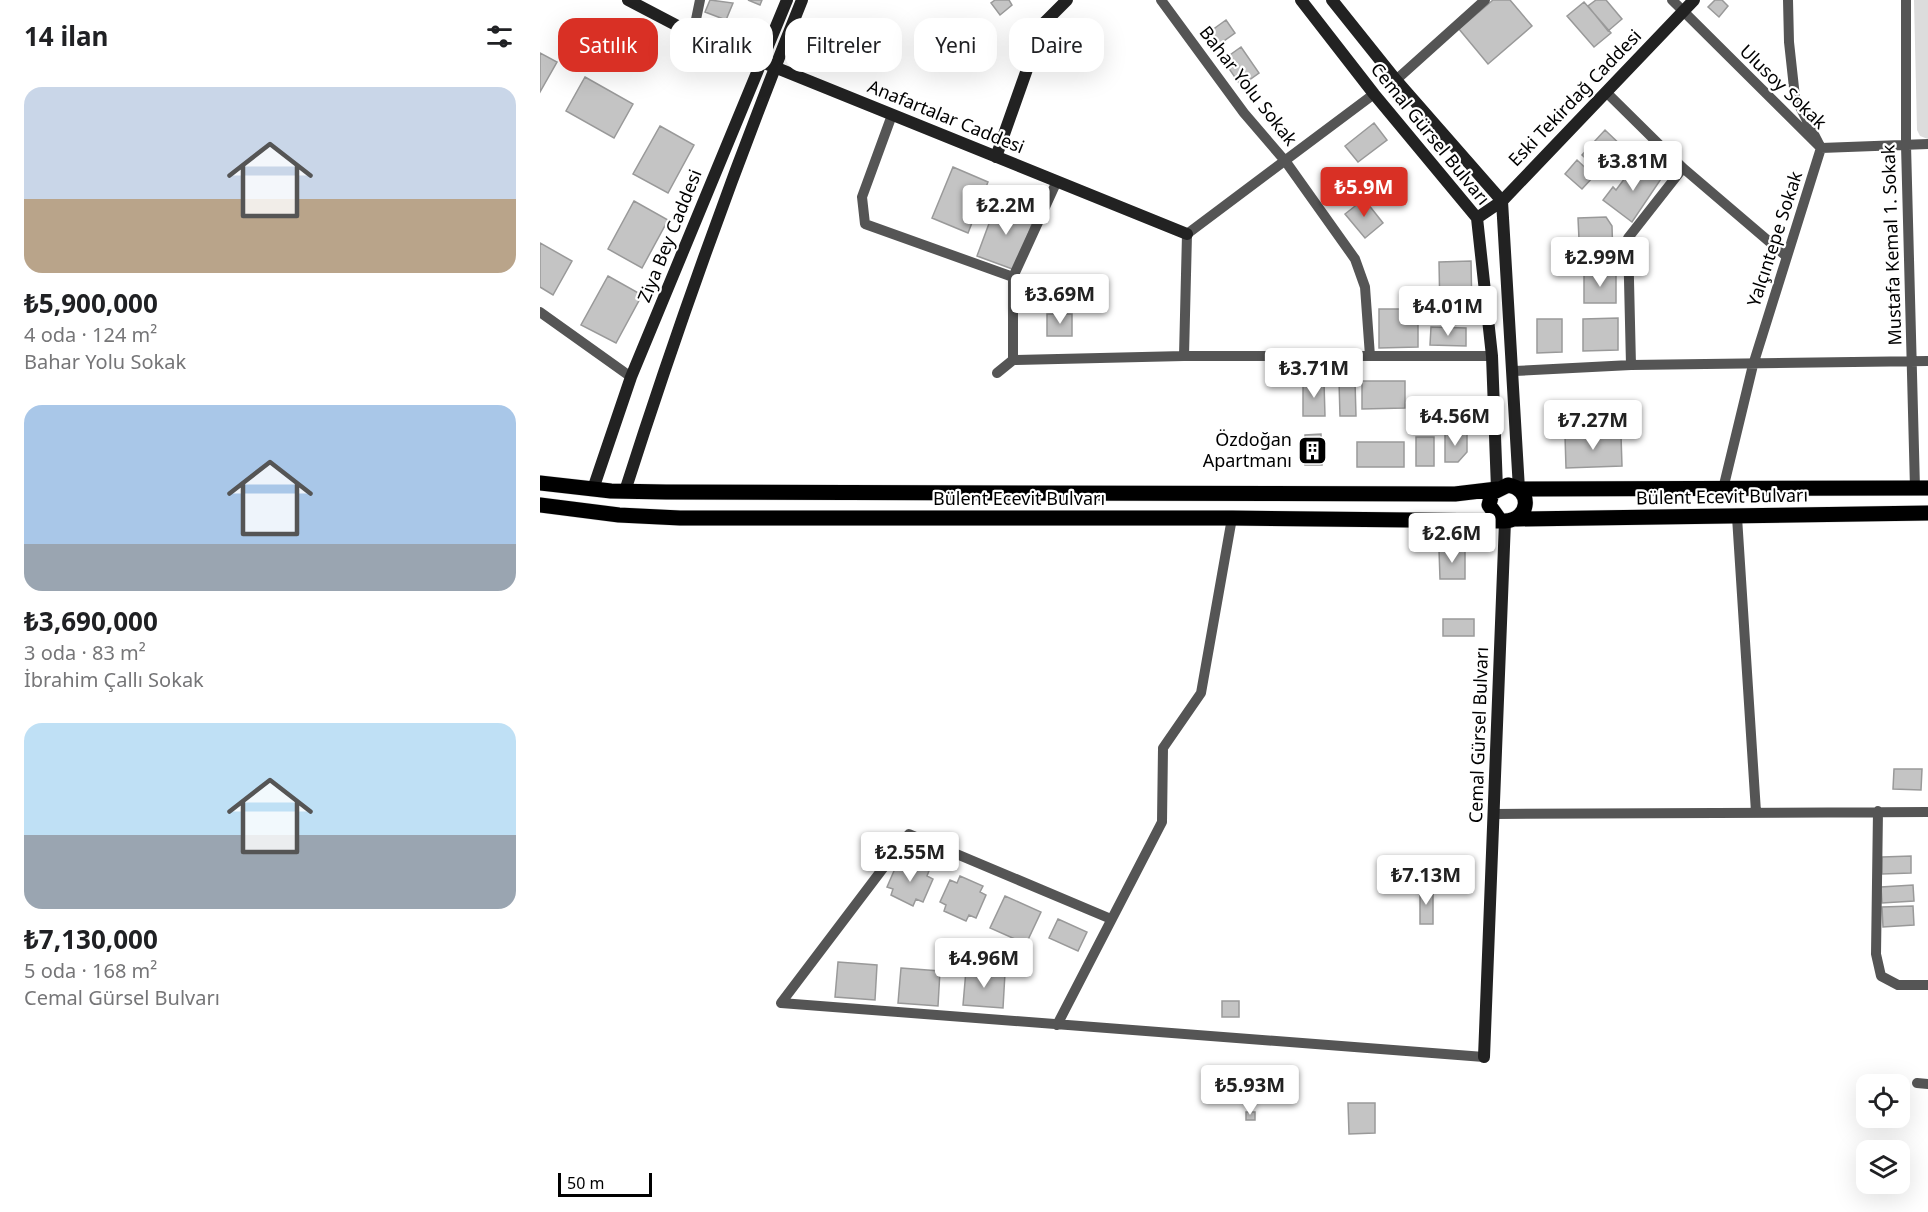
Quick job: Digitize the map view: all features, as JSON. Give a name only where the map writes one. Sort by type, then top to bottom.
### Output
[{"type":"main road","points":[[540,483],[625,491],[1455,494],[1497,489],[1508,485],[1519,489],[1526,504],[1507,520],[1489,505],[1497,489]]},
{"type":"main road","name":"Bülent Ecevit Bulvarı","points":[[1519,489],[1921,488]]},
{"type":"main road","name":"Bülent Ecevit Bulvarı","points":[[540,505],[619,515],[680,518],[1507,520],[1928,513]]},
{"type":"street","name":"Anafartalar Caddesi","points":[[628,0],[650,6],[670,19]]},
{"type":"street","points":[[696,18],[700,0]]},
{"type":"street","name":"Ziya Bey Caddesi","points":[[773,36],[788,0]]},
{"type":"street","name":"Ziya Bey Caddesi","points":[[625,491],[653,404],[775,68],[802,0]]},
{"type":"street","points":[[996,157],[1042,24],[1067,0]]},
{"type":"street","name":"Bahar Yolu Sokak","points":[[1161,0],[1244,113],[1286,162],[1355,259],[1365,287],[1370,356]]},
{"type":"street","name":"Cemal Gürsel Bulvarı","points":[[1300,0],[1374,94],[1478,218],[1492,356],[1497,489]]},
{"type":"street","name":"Cemal Gürsel Bulvarı","points":[[1332,0],[1396,80],[1502,201],[1514,370],[1519,489]]},
{"type":"street","points":[[1396,80],[1485,0]]},
{"type":"street","name":"Ulusoy Sokak","points":[[1672,0],[1682,13],[1821,148],[1928,144]]},
{"type":"street","name":"Eski Tekirdağ Caddesi","points":[[1478,218],[1502,201],[1695,0]]},
{"type":"street","points":[[1788,0],[1795,97],[1821,148]]},
{"type":"street","name":"Mustafa Kemal 1. Sokak","points":[[1906,0],[1906,145],[1912,361],[1921,488]]},
{"type":"street","name":"Anafartalar Caddesi","points":[[775,68],[1187,234]]},
{"type":"street","name":"Ziya Bey Caddesi","points":[[593,489],[632,377],[758,72]]},
{"type":"street","points":[[1606,92],[1683,168],[1786,256]]},
{"type":"street","points":[[1184,356],[1187,234],[1374,94]]},
{"type":"street","points":[[892,115],[862,197],[865,224],[1013,277]]},
{"type":"street","name":"Yalçıntepe Sokak","points":[[1723,489],[1753,365],[1821,148]]},
{"type":"street","points":[[1631,365],[1628,238],[1683,168]]},
{"type":"street","points":[[1013,360],[1013,277],[1057,181]]},
{"type":"street","points":[[540,312],[632,377]]},
{"type":"street","points":[[997,373],[1013,360],[1184,356],[1492,356]]},
{"type":"street","points":[[1514,370],[1631,365],[1928,361]]},
{"type":"street","points":[[1737,517],[1756,812]]},
{"type":"street","points":[[1057,1025],[1162,822],[1163,748],[1201,693],[1232,518]]},
{"type":"street","name":"Cemal Gürsel Bulvarı","points":[[1484,1057],[1507,520]]},
{"type":"street","points":[[1878,812],[1876,954],[1881,976],[1898,985],[1928,985]]},
{"type":"street","points":[[1494,814],[1928,812]]},
{"type":"street","points":[[1111,919],[909,834],[781,1003],[1484,1057]]},
{"type":"shaded area","points":[[1914,0],[1928,0],[1928,139],[1920,136],[1917,130]]},
{"type":"building","points":[[710,0],[733,3],[727,18],[705,12]]},
{"type":"building","points":[[748,0],[762,0],[760,5]]},
{"type":"building","points":[[995,0],[1009,0],[1012,5],[1000,15],[991,3]]},
{"type":"building","points":[[1493,0],[1510,0],[1532,26],[1488,64],[1459,29]]},
{"type":"building","points":[[1596,0],[1606,0],[1622,19],[1608,31],[1588,6]]},
{"type":"building","points":[[1715,0],[1722,0],[1728,6],[1719,17],[1708,7]]},
{"type":"building","points":[[1584,2],[1611,33],[1594,47],[1567,16]]},
{"type":"building","points":[[1226,20],[1235,33],[1214,48],[1204,36]]},
{"type":"building","points":[[1241,47],[1259,73],[1241,86],[1223,60]]},
{"type":"building","points":[[540,53],[557,62],[540,92]]},
{"type":"building","points":[[585,77],[633,104],[614,138],[566,111]]},
{"type":"building","points":[[1374,123],[1387,140],[1358,162],[1345,146]]},
{"type":"building","points":[[660,126],[694,145],[668,193],[633,174]]},
{"type":"building","points":[[1605,130],[1626,150],[1602,174],[1582,155]]},
{"type":"building","points":[[1577,160],[1594,176],[1582,189],[1565,174]]},
{"type":"building","points":[[1640,163],[1661,179],[1632,222],[1603,200],[1613,187],[1616,190],[1625,178],[1627,179]]},
{"type":"building","points":[[953,167],[988,182],[968,233],[932,218]]},
{"type":"building","points":[[1364,199],[1383,223],[1365,238],[1345,214]]},
{"type":"building","points":[[634,201],[668,220],[642,268],[608,249]]},
{"type":"building","points":[[997,202],[1035,216],[1015,270],[977,256]]},
{"type":"building","points":[[1606,217],[1612,226],[1613,259],[1580,261],[1578,218]]},
{"type":"building","points":[[540,243],[572,261],[553,295],[540,287]]},
{"type":"building","points":[[1471,261],[1472,313],[1440,313],[1439,262]]},
{"type":"building","points":[[1584,272],[1616,272],[1616,303],[1584,303]]},
{"type":"building","points":[[608,276],[642,295],[616,343],[581,325]]},
{"type":"building","points":[[1379,309],[1418,309],[1418,347],[1379,348]]},
{"type":"building","points":[[1047,314],[1072,314],[1072,336],[1047,336]]},
{"type":"building","points":[[1618,318],[1618,350],[1583,351],[1583,319]]},
{"type":"building","points":[[1537,319],[1562,319],[1562,352],[1537,353]]},
{"type":"building","points":[[1431,327],[1466,328],[1466,346],[1430,345]]},
{"type":"building","points":[[1339,381],[1355,381],[1356,416],[1340,416]]},
{"type":"building","points":[[1362,381],[1405,381],[1405,408],[1362,409]]},
{"type":"building","points":[[1303,382],[1324,382],[1325,416],[1303,416]]},
{"type":"building","points":[[1445,433],[1467,433],[1467,452],[1458,462],[1445,462]]},
{"type":"building","name":"Özdoğan Apartmanı","points":[[1321,434],[1322,465],[1305,465],[1305,435]]},
{"type":"building","points":[[1621,435],[1622,466],[1566,468],[1565,436]]},
{"type":"building","points":[[1416,437],[1434,437],[1434,466],[1416,466]]},
{"type":"building","points":[[1357,442],[1404,442],[1404,467],[1357,467]]},
{"type":"building","points":[[1439,550],[1465,550],[1465,579],[1440,579]]},
{"type":"building","points":[[1443,619],[1474,619],[1474,636],[1443,636]]},
{"type":"building","points":[[1894,769],[1922,769],[1921,790],[1893,789]]},
{"type":"building","points":[[1911,856],[1911,873],[1882,874],[1882,857]]},
{"type":"building","points":[[907,861],[929,871],[927,876],[933,879],[923,902],[916,899],[913,906],[891,895],[893,889],[887,887],[897,864],[904,867]]},
{"type":"building","points":[[960,876],[983,886],[980,892],[986,895],[976,918],[969,915],[966,921],[944,911],[946,905],[940,902],[950,880],[957,883]]},
{"type":"building","points":[[1913,885],[1914,901],[1882,903],[1881,887]]},
{"type":"building","points":[[1420,887],[1433,887],[1433,924],[1420,924]]},
{"type":"building","points":[[1005,896],[1041,912],[1026,944],[990,928]]},
{"type":"building","points":[[1913,906],[1914,925],[1883,927],[1882,907]]},
{"type":"building","points":[[1058,919],[1087,932],[1078,951],[1049,938]]},
{"type":"building","points":[[838,962],[877,965],[875,1000],[835,997]]},
{"type":"building","points":[[901,968],[940,971],[938,1006],[898,1003]]},
{"type":"building","points":[[966,970],[1005,973],[1003,1008],[963,1005]]},
{"type":"building","points":[[1222,1001],[1239,1001],[1239,1017],[1222,1017]]},
{"type":"building","points":[[1348,1103],[1375,1103],[1375,1133],[1349,1134]]},
{"type":"building","points":[[1246,1112],[1255,1112],[1255,1120],[1246,1120]]},
{"type":"place","name":"Özdoğan Apartmanı","points":[[1313,450]]}]
